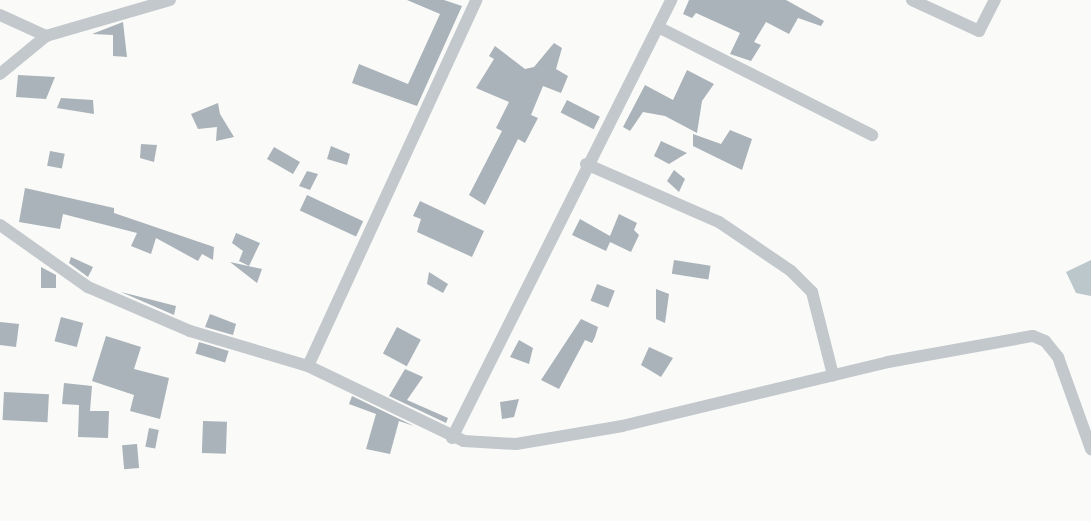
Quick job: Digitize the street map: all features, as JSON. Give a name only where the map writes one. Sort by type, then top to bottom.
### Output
[{"type":"street","points":[[0,74],[46,36],[170,0]]},
{"type":"street","points":[[308,366],[476,0]]},
{"type":"street","points":[[452,438],[586,164],[671,0]]},
{"type":"street","points":[[912,0],[979,31],[995,0]]},
{"type":"street","points":[[0,15],[46,36]]},
{"type":"street","points":[[658,27],[872,135]]},
{"type":"street","points":[[586,164],[719,222],[791,271],[812,292],[833,375]]},
{"type":"street","points":[[0,225],[88,287],[190,331],[308,366],[452,438],[516,444],[622,426],[833,375],[1033,336],[1045,341],[1058,357],[1091,449]]},
{"type":"shaded area","points":[[1091,260],[1091,296],[1076,293],[1066,272]]},
{"type":"building","points":[[407,0],[444,0],[462,6],[417,106],[352,83],[359,64],[408,84],[440,14]]},
{"type":"building","points":[[689,0],[786,0],[824,21],[821,26],[798,18],[789,34],[766,22],[754,42],[761,45],[751,61],[730,54],[740,33],[696,13],[692,18],[683,14]]},
{"type":"building","points":[[123,22],[127,57],[113,56],[113,35],[92,34]]},
{"type":"building","points":[[554,43],[562,48],[556,69],[568,76],[561,93],[543,86],[531,115],[538,118],[525,143],[518,139],[485,205],[469,195],[502,131],[496,128],[509,102],[476,88],[494,59],[489,56],[495,46],[525,69],[534,67]]},
{"type":"building","points":[[687,70],[714,84],[702,101],[697,133],[665,116],[643,112],[630,131],[623,127],[645,85],[673,100]]},
{"type":"building","points":[[18,75],[55,77],[46,99],[16,97]]},
{"type":"building","points":[[61,98],[93,100],[94,114],[57,108]]},
{"type":"building","points":[[567,100],[600,117],[594,129],[561,112]]},
{"type":"building","points":[[218,103],[220,114],[234,137],[216,141],[217,127],[198,129],[191,114]]},
{"type":"building","points":[[730,130],[752,139],[742,170],[693,146],[693,134],[721,144]]},
{"type":"building","points":[[661,141],[687,153],[669,164],[654,156]]},
{"type":"building","points":[[141,144],[157,145],[154,162],[140,158]]},
{"type":"building","points":[[331,146],[350,154],[347,165],[327,159]]},
{"type":"building","points":[[274,147],[300,162],[293,174],[267,159]]},
{"type":"building","points":[[50,151],[65,154],[62,169],[47,166]]},
{"type":"building","points":[[674,170],[685,179],[679,192],[667,181]]},
{"type":"building","points":[[307,171],[318,174],[310,190],[299,186]]},
{"type":"building","points":[[25,188],[114,208],[114,213],[214,247],[213,260],[202,254],[198,261],[156,238],[151,254],[131,246],[137,233],[63,214],[60,229],[19,222]]},
{"type":"building","points":[[307,195],[363,221],[356,237],[300,210]]},
{"type":"building","points":[[420,201],[484,231],[472,257],[417,232],[421,219],[413,216]]},
{"type":"building","points":[[619,214],[637,223],[634,230],[639,235],[631,252],[610,242],[606,251],[572,235],[580,219],[610,236]]},
{"type":"building","points":[[236,233],[260,243],[249,266],[239,261],[243,251],[232,243]]},
{"type":"building","points":[[71,257],[93,267],[88,277],[69,263]]},
{"type":"building","points":[[674,260],[711,266],[708,280],[672,274]]},
{"type":"building","points":[[230,262],[262,269],[257,283]]},
{"type":"building","points":[[41,267],[56,275],[56,288],[41,288]]},
{"type":"building","points":[[429,272],[448,284],[443,293],[427,284]]},
{"type":"building","points":[[597,284],[615,291],[608,308],[591,301]]},
{"type":"building","points":[[656,289],[669,294],[665,323],[656,319]]},
{"type":"building","points":[[121,292],[176,306],[174,315]]},
{"type":"building","points":[[210,314],[236,324],[233,335],[205,327]]},
{"type":"building","points":[[61,317],[83,323],[77,347],[55,341]]},
{"type":"building","points":[[581,319],[598,327],[595,337],[592,343],[585,340],[559,389],[541,380]]},
{"type":"building","points":[[0,322],[19,324],[16,347],[0,345]]},
{"type":"building","points":[[397,327],[421,340],[407,366],[383,353]]},
{"type":"building","points":[[106,336],[141,347],[134,369],[169,378],[160,419],[130,411],[134,395],[92,381]]},
{"type":"building","points":[[519,340],[533,348],[529,364],[510,357]]},
{"type":"building","points":[[199,342],[229,351],[225,363],[195,353]]},
{"type":"building","points":[[649,347],[673,358],[661,377],[641,365]]},
{"type":"building","points":[[405,369],[423,377],[407,400],[448,418],[446,423],[389,396]]},
{"type":"building","points":[[64,383],[92,386],[90,411],[109,411],[108,438],[78,437],[79,405],[62,404]]},
{"type":"building","points":[[4,392],[49,394],[47,422],[3,420]]},
{"type":"building","points":[[352,396],[414,426],[399,421],[390,454],[366,449],[376,414],[349,404]]},
{"type":"building","points":[[519,399],[514,417],[502,419],[500,402]]},
{"type":"building","points":[[203,421],[227,422],[226,454],[202,453]]},
{"type":"building","points":[[149,428],[159,430],[155,449],[145,447]]},
{"type":"building","points":[[137,444],[139,468],[124,469],[122,445]]}]
